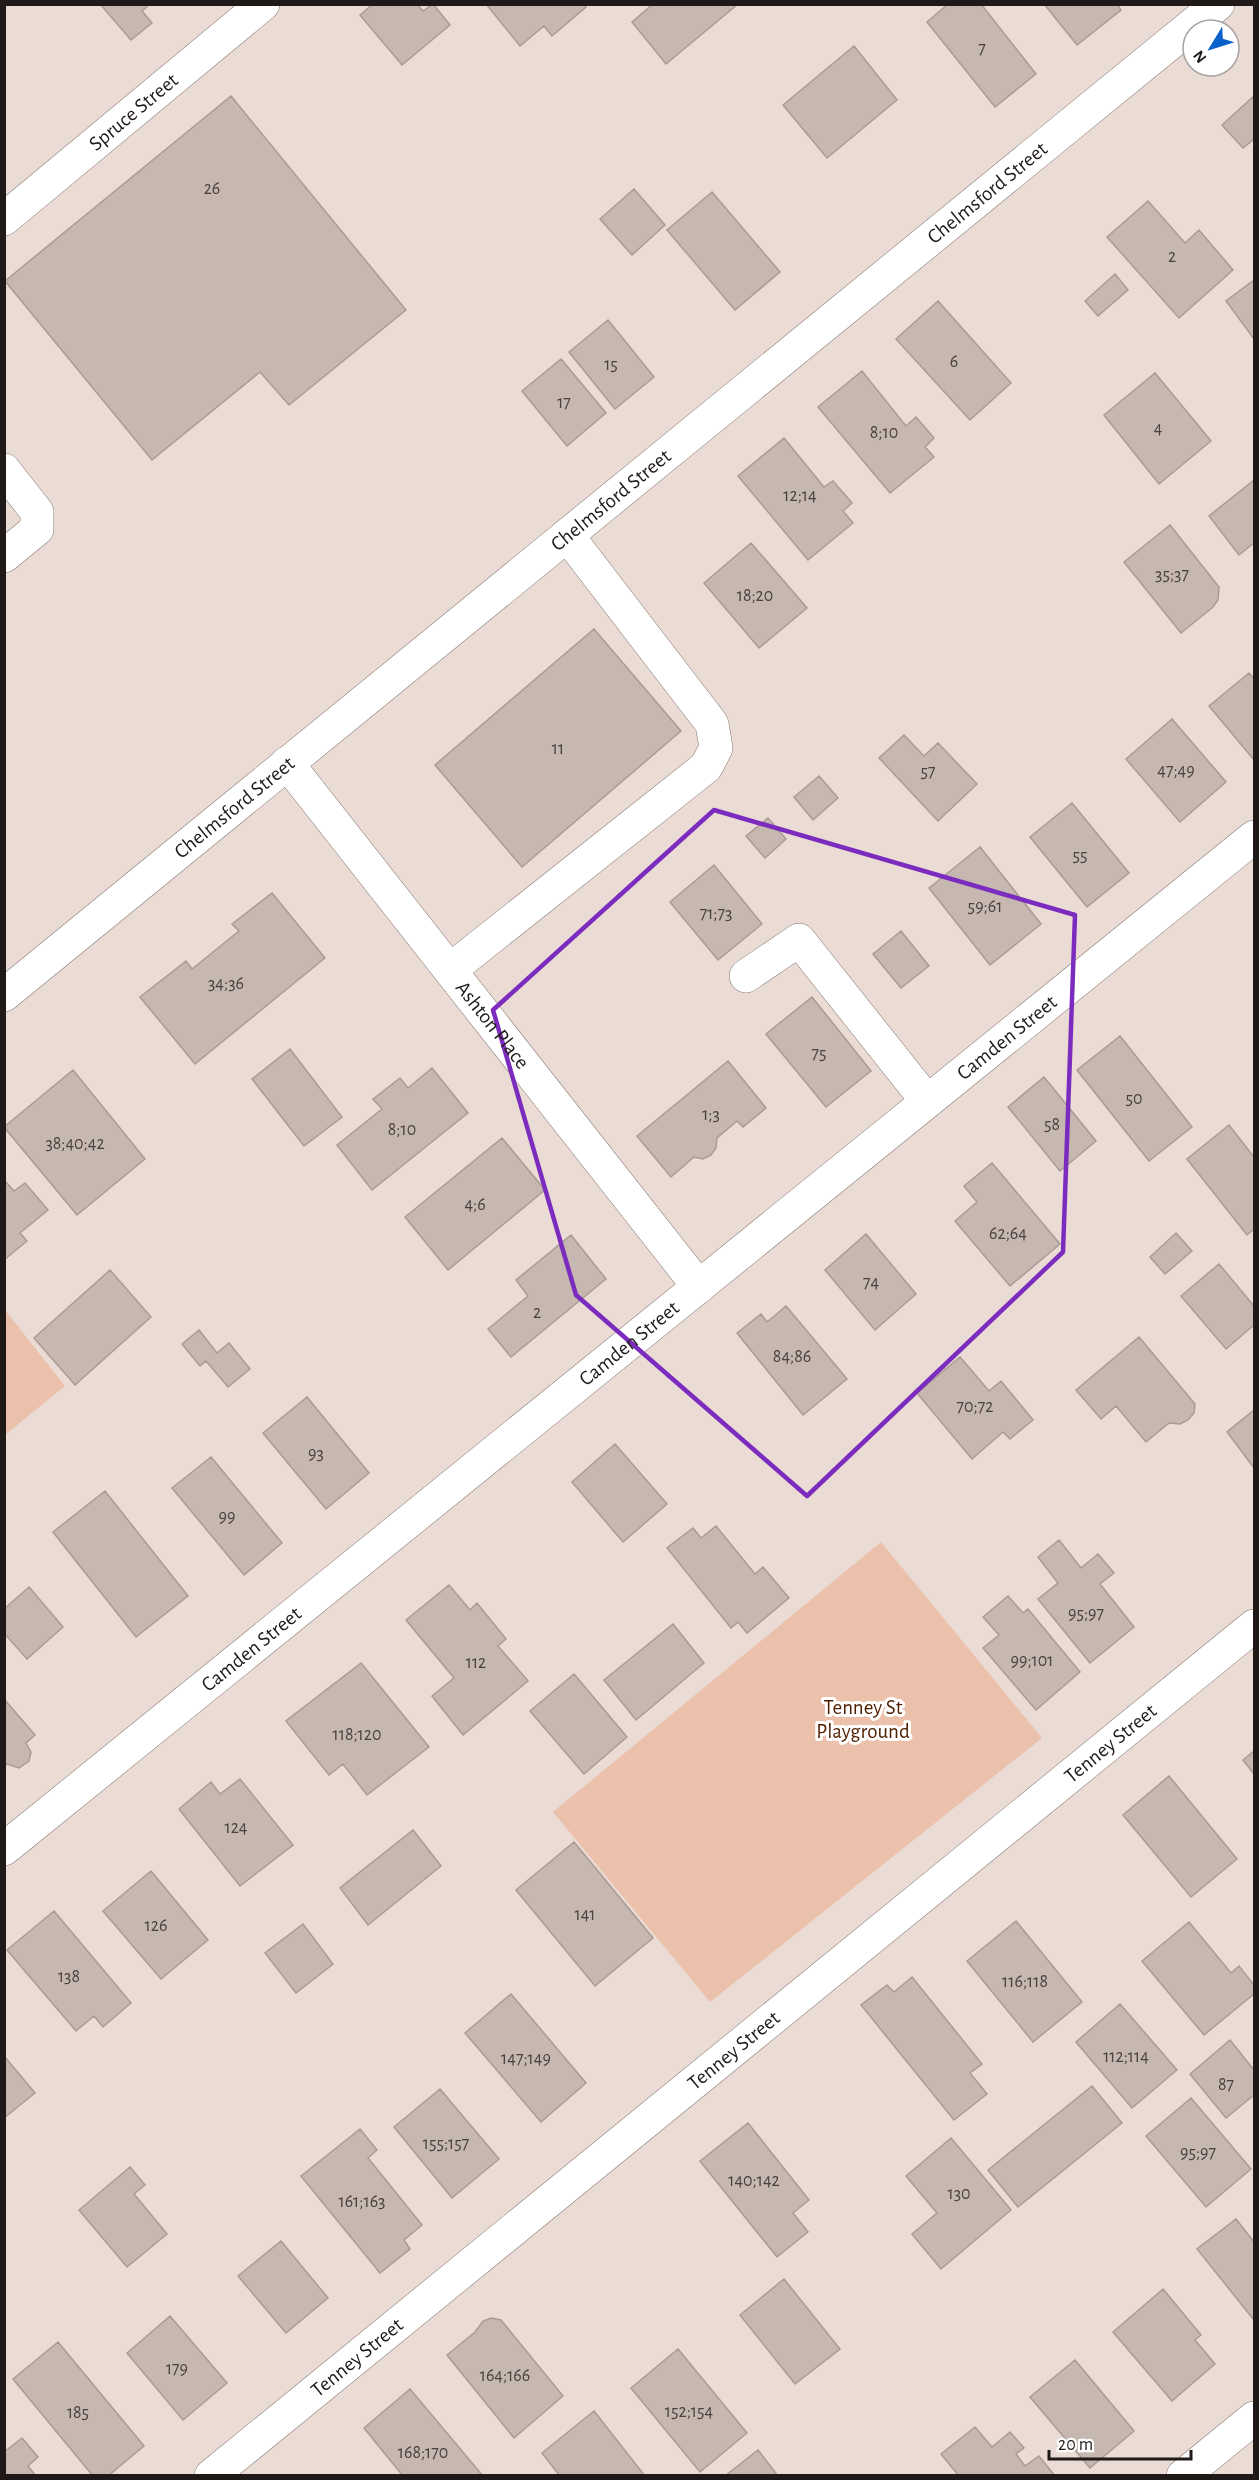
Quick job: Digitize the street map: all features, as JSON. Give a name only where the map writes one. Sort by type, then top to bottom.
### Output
[{"type":"street","name":"Spruce Street","points":[[4,219],[263,4]]},
{"type":"street","name":"Chelmsford Street","points":[[4,995],[1218,4]]},
{"type":"street","points":[[4,470],[37,512],[37,529],[4,556]]},
{"type":"street","points":[[450,970],[706,767],[716,748],[712,724],[567,535]]},
{"type":"street","name":"Ashton Place","points":[[287,763],[699,1287]]},
{"type":"street","name":"Camden Street","points":[[4,1849],[1254,837]]},
{"type":"street","points":[[746,976],[798,940],[927,1101]]},
{"type":"street","name":"Tenney Street","points":[[211,2475],[1254,1626]]},
{"type":"street","points":[[1184,2475],[1254,2418]]},
{"type":"highlighted area","points":[[714,810],[1075,915],[1063,1252],[807,1496],[576,1295],[493,1010]]},
{"type":"green space","points":[[5,1310],[65,1386],[4,1435]]},
{"type":"green space","name":"Tenney St Playground","points":[[881,1542],[1042,1738],[710,2002],[553,1812]]},
{"type":"building","points":[[100,4],[150,4],[142,11],[152,23],[131,40]]},
{"type":"building","points":[[373,4],[417,4],[423,11],[433,4],[450,25],[402,65],[360,15]]},
{"type":"building","points":[[486,4],[584,4],[586,7],[552,36],[544,26],[520,46]]},
{"type":"building","points":[[653,4],[738,4],[666,64],[632,22]]},
{"type":"building","points":[[948,4],[981,4],[1036,74],[995,107],[927,22]]},
{"type":"building","points":[[1044,4],[1117,4],[1121,10],[1077,45]]},
{"type":"building","points":[[854,46],[897,100],[827,158],[783,105]]},
{"type":"building","points":[[231,96],[406,310],[289,405],[260,372],[152,460],[5,281]]},
{"type":"building","points":[[1254,96],[1254,142],[1253,140],[1243,148],[1222,125]]},
{"type":"building","points":[[634,189],[665,225],[632,255],[600,219]]},
{"type":"building","points":[[712,192],[780,272],[735,310],[667,230]]},
{"type":"building","points":[[1148,201],[1185,243],[1199,230],[1233,270],[1179,318],[1107,237]]},
{"type":"building","points":[[1115,274],[1128,290],[1098,316],[1085,301]]},
{"type":"building","points":[[1254,280],[1254,339],[1226,301]]},
{"type":"building","points":[[938,301],[1011,383],[970,420],[896,339]]},
{"type":"building","points":[[608,320],[654,377],[615,409],[569,352]]},
{"type":"building","points":[[561,359],[606,413],[567,446],[522,391]]},
{"type":"building","points":[[862,371],[906,426],[916,417],[934,438],[925,447],[934,457],[890,493],[818,407]]},
{"type":"building","points":[[1155,373],[1211,441],[1159,484],[1104,415]]},
{"type":"building","points":[[784,438],[824,487],[833,481],[852,503],[843,511],[853,523],[808,560],[738,476]]},
{"type":"building","points":[[1254,480],[1254,543],[1239,555],[1209,516]]},
{"type":"building","points":[[1170,525],[1219,587],[1218,600],[1213,607],[1181,633],[1124,562]]},
{"type":"building","points":[[751,543],[807,608],[759,648],[704,583]]},
{"type":"building","points":[[594,629],[681,731],[522,867],[435,765]]},
{"type":"building","points":[[1249,673],[1254,679],[1254,760],[1209,706]]},
{"type":"building","points":[[1172,719],[1226,782],[1180,822],[1126,759]]},
{"type":"building","points":[[904,735],[924,756],[938,743],[977,784],[938,821],[879,758]]},
{"type":"building","points":[[819,776],[838,798],[813,820],[794,797]]},
{"type":"building","points":[[1072,803],[1129,873],[1087,907],[1030,837]]},
{"type":"building","points":[[768,818],[786,839],[765,858],[746,836]]},
{"type":"building","points":[[980,847],[1041,924],[990,965],[929,888]]},
{"type":"building","points":[[714,865],[762,924],[718,960],[670,902]]},
{"type":"building","points":[[272,893],[325,958],[195,1064],[140,997],[186,961],[192,969],[239,931],[232,924]]},
{"type":"building","points":[[901,931],[929,966],[901,988],[873,954]]},
{"type":"building","points":[[812,997],[871,1071],[826,1107],[766,1034]]},
{"type":"building","points":[[1120,1036],[1192,1127],[1149,1161],[1077,1070]]},
{"type":"building","points":[[290,1049],[342,1117],[304,1146],[252,1079]]},
{"type":"building","points":[[728,1061],[766,1108],[743,1127],[737,1121],[717,1138],[716,1148],[711,1155],[703,1159],[694,1157],[671,1177],[637,1136]]},
{"type":"building","points":[[432,1068],[468,1113],[372,1190],[337,1145],[382,1109],[373,1099],[400,1078],[408,1088]]},
{"type":"building","points":[[73,1070],[145,1159],[77,1215],[4,1127]]},
{"type":"building","points":[[1044,1077],[1096,1141],[1060,1171],[1008,1107]]},
{"type":"building","points":[[1229,1125],[1254,1157],[1254,1229],[1247,1235],[1187,1159]]},
{"type":"building","points":[[502,1138],[545,1190],[448,1270],[405,1217]]},
{"type":"building","points":[[992,1163],[1060,1244],[1010,1286],[955,1221],[977,1202],[964,1186]]},
{"type":"building","points":[[4,1180],[14,1191],[25,1183],[48,1210],[20,1233],[27,1241],[4,1260]]},
{"type":"building","points":[[1176,1233],[1192,1251],[1165,1274],[1150,1257]]},
{"type":"building","points":[[866,1234],[916,1294],[875,1330],[825,1270]]},
{"type":"building","points":[[571,1235],[606,1279],[511,1357],[488,1329],[528,1296],[516,1280]]},
{"type":"building","points":[[1219,1264],[1254,1306],[1254,1325],[1226,1349],[1181,1296]]},
{"type":"building","points":[[110,1270],[151,1317],[75,1385],[34,1338]]},
{"type":"building","points":[[786,1306],[847,1379],[803,1415],[737,1333],[761,1314],[767,1322]]},
{"type":"building","points":[[199,1330],[217,1353],[229,1343],[250,1369],[228,1387],[206,1361],[200,1366],[182,1344]]},
{"type":"building","points":[[1139,1337],[1195,1404],[1194,1413],[1188,1420],[1180,1424],[1169,1423],[1146,1442],[1116,1406],[1101,1419],[1076,1390]]},
{"type":"building","points":[[960,1357],[989,1391],[1001,1381],[1033,1420],[1010,1439],[1003,1432],[972,1459],[917,1393]]},
{"type":"building","points":[[307,1397],[369,1473],[326,1509],[263,1433]]},
{"type":"building","points":[[1254,1410],[1254,1468],[1227,1432]]},
{"type":"building","points":[[615,1444],[667,1504],[623,1542],[572,1482]]},
{"type":"building","points":[[211,1457],[282,1543],[244,1575],[172,1488]]},
{"type":"building","points":[[105,1491],[188,1596],[136,1637],[53,1532]]},
{"type":"building","points":[[716,1526],[755,1574],[763,1567],[789,1598],[747,1633],[738,1622],[731,1628],[667,1548],[693,1528],[701,1538]]},
{"type":"building","points":[[1059,1540],[1081,1568],[1098,1554],[1114,1573],[1100,1584],[1134,1627],[1090,1663],[1038,1599],[1058,1583],[1038,1557]]},
{"type":"building","points":[[449,1585],[470,1610],[477,1603],[506,1639],[498,1646],[528,1681],[463,1735],[432,1696],[454,1678],[406,1620]]},
{"type":"building","points":[[29,1587],[63,1627],[27,1659],[4,1633],[4,1609]]},
{"type":"building","points":[[1008,1596],[1023,1613],[1028,1609],[1080,1672],[1036,1710],[983,1648],[999,1635],[983,1617]]},
{"type":"building","points":[[673,1624],[704,1663],[636,1720],[604,1680]]},
{"type":"building","points":[[361,1663],[429,1747],[367,1795],[343,1764],[329,1775],[286,1721]]},
{"type":"building","points":[[574,1674],[627,1737],[584,1774],[530,1711]]},
{"type":"building","points":[[4,1699],[35,1735],[26,1743],[31,1752],[29,1761],[19,1768],[7,1764],[4,1766]]},
{"type":"building","points":[[1254,1751],[1254,1774],[1243,1760]]},
{"type":"building","points":[[1169,1776],[1237,1859],[1191,1897],[1123,1815]]},
{"type":"building","points":[[240,1779],[293,1845],[240,1886],[179,1809],[211,1782],[220,1794]]},
{"type":"building","points":[[413,1830],[441,1866],[368,1925],[340,1888]]},
{"type":"building","points":[[574,1842],[653,1938],[595,1986],[516,1890]]},
{"type":"building","points":[[151,1871],[208,1940],[161,1979],[103,1911]]},
{"type":"building","points":[[54,1911],[131,2003],[103,2027],[94,2016],[76,2031],[7,1950]]},
{"type":"building","points":[[1016,1921],[1082,2002],[1033,2042],[967,1961]]},
{"type":"building","points":[[1189,1922],[1231,1973],[1239,1966],[1254,1985],[1254,1994],[1204,2035],[1142,1961]]},
{"type":"building","points":[[303,1924],[333,1964],[296,1993],[265,1953]]},
{"type":"building","points":[[912,1977],[982,2064],[970,2073],[987,2094],[954,2120],[861,2005],[887,1985],[894,1992]]},
{"type":"building","points":[[511,1994],[586,2083],[541,2122],[465,2033]]},
{"type":"building","points":[[1120,2004],[1177,2070],[1132,2108],[1076,2042]]},
{"type":"building","points":[[1230,2040],[1254,2070],[1254,2095],[1226,2118],[1190,2074]]},
{"type":"building","points":[[4,2056],[35,2093],[4,2118]]},
{"type":"building","points":[[1092,2086],[1122,2123],[1018,2207],[988,2170]]},
{"type":"building","points":[[440,2089],[499,2159],[452,2198],[394,2127]]},
{"type":"building","points":[[1191,2098],[1251,2169],[1206,2207],[1146,2136]]},
{"type":"building","points":[[748,2123],[809,2200],[793,2213],[808,2232],[777,2257],[700,2161]]},
{"type":"building","points":[[360,2129],[377,2150],[368,2158],[422,2225],[404,2240],[410,2249],[380,2273],[301,2176]]},
{"type":"building","points":[[951,2138],[1011,2210],[941,2269],[912,2234],[937,2213],[906,2176]]},
{"type":"building","points":[[130,2167],[145,2185],[134,2194],[167,2234],[127,2267],[79,2210]]},
{"type":"building","points":[[1236,2219],[1254,2242],[1254,2320],[1197,2249]]},
{"type":"building","points":[[281,2241],[328,2298],[286,2333],[238,2276]]},
{"type":"building","points":[[784,2279],[840,2349],[795,2384],[740,2315]]},
{"type":"building","points":[[1163,2289],[1201,2335],[1195,2340],[1215,2364],[1172,2401],[1113,2332]]},
{"type":"building","points":[[170,2316],[227,2383],[183,2420],[127,2353]]},
{"type":"building","points":[[491,2318],[501,2320],[563,2396],[514,2438],[447,2355],[475,2332],[483,2321]]},
{"type":"building","points":[[58,2342],[144,2446],[108,2476],[93,2476],[13,2379]]},
{"type":"building","points":[[678,2349],[747,2433],[700,2472],[631,2388]]},
{"type":"building","points":[[1075,2360],[1134,2431],[1090,2468],[1030,2397]]},
{"type":"building","points":[[410,2389],[483,2476],[403,2476],[364,2428]]},
{"type":"building","points":[[594,2411],[645,2476],[560,2476],[542,2453]]},
{"type":"building","points":[[975,2427],[992,2447],[1010,2432],[1024,2448],[1016,2454],[1025,2466],[1039,2456],[1055,2476],[959,2476],[941,2454]]},
{"type":"building","points":[[22,2438],[38,2457],[28,2466],[36,2476],[4,2476],[4,2452]]},
{"type":"building","points":[[758,2450],[778,2476],[725,2476]]}]
